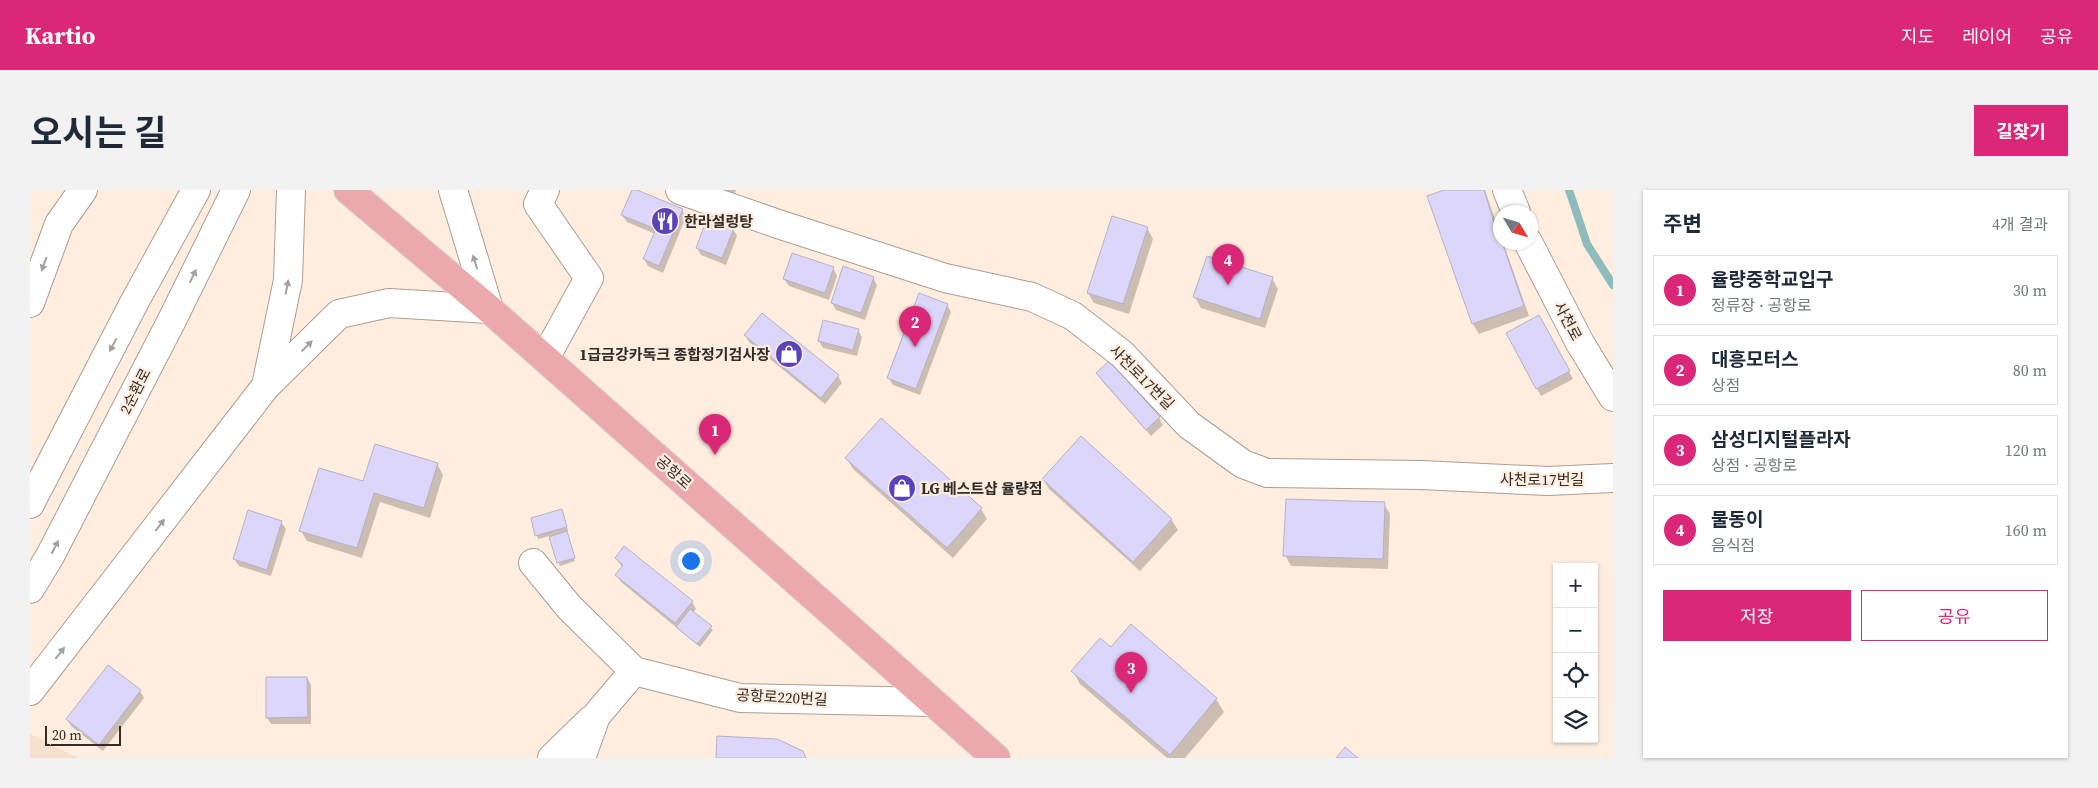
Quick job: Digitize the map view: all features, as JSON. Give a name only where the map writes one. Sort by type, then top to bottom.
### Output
[{"type":"main road","name":"공항로","points":[[348,190],[545,358],[996,758]]},
{"type":"street","points":[[30,303],[59,224],[68,190]]},
{"type":"street","points":[[59,224],[82,190]]},
{"type":"street","points":[[30,504],[135,302],[196,190]]},
{"type":"street","name":"2순환로","points":[[30,589],[50,556],[172,320],[236,190]]},
{"type":"street","points":[[266,386],[288,280],[290,190]]},
{"type":"street","points":[[30,692],[266,386],[339,314],[389,303],[489,309],[453,190]]},
{"type":"street","points":[[545,190],[538,204],[589,278],[545,358]]},
{"type":"street","name":"사천로17번길","points":[[680,190],[945,278],[1032,297],[1073,316],[1122,354],[1189,425],[1244,464],[1267,474],[1421,475],[1548,481],[1613,478]]},
{"type":"street","points":[[1507,190],[1513,205]]},
{"type":"street","name":"사천로","points":[[1532,250],[1580,342],[1613,397]]},
{"type":"street","name":"공항로220번길","points":[[533,563],[569,608],[634,671],[740,698],[932,702]]},
{"type":"street","points":[[552,758],[596,716],[634,671]]},
{"type":"street","points":[[581,758],[596,716]]},
{"type":"shaded area","points":[[30,734],[78,758],[30,758]]},
{"type":"building","points":[[632,190],[637,190],[683,209],[659,266],[643,259],[656,229],[621,215]]},
{"type":"building","points":[[1444,190],[1484,190],[1493,219],[1493,250],[1505,250],[1524,306],[1472,324],[1427,196]]},
{"type":"building","points":[[1112,216],[1148,227],[1123,304],[1087,293]]},
{"type":"building","points":[[707,218],[734,228],[722,258],[696,248]]},
{"type":"building","points":[[792,253],[834,267],[825,293],[783,279]]},
{"type":"building","points":[[1207,256],[1273,277],[1260,319],[1193,297]]},
{"type":"building","points":[[843,266],[874,277],[861,313],[831,303]]},
{"type":"building","points":[[919,293],[948,304],[916,389],[887,378]]},
{"type":"building","points":[[762,313],[839,375],[821,398],[744,335]]},
{"type":"building","points":[[1539,315],[1570,371],[1536,389],[1506,333]]},
{"type":"building","points":[[823,320],[859,329],[853,350],[818,341]]},
{"type":"building","points":[[1110,360],[1160,417],[1146,430],[1096,373]]},
{"type":"building","points":[[881,418],[982,508],[947,548],[845,458]]},
{"type":"building","points":[[1081,436],[1172,519],[1133,562],[1042,479]]},
{"type":"building","points":[[375,444],[438,463],[424,508],[374,493],[357,548],[299,531],[319,468],[363,481]]},
{"type":"building","points":[[1286,499],[1385,502],[1383,559],[1283,556]]},
{"type":"building","points":[[562,509],[567,527],[535,536],[531,518]]},
{"type":"building","points":[[248,510],[282,521],[267,570],[233,559]]},
{"type":"building","points":[[567,531],[575,558],[557,563],[549,537]]},
{"type":"building","points":[[624,546],[693,601],[675,623],[615,575],[623,565],[615,558]]},
{"type":"building","points":[[690,609],[712,626],[697,644],[676,627]]},
{"type":"building","points":[[1131,624],[1217,698],[1170,755],[1071,671],[1100,638],[1111,647]]},
{"type":"building","points":[[108,665],[141,690],[99,745],[66,719]]},
{"type":"building","points":[[266,677],[307,677],[308,717],[266,718]]},
{"type":"building","points":[[717,736],[777,739],[803,751],[806,758],[716,758]]},
{"type":"building","points":[[1345,747],[1358,758],[1336,758]]},
{"type":"waterway","points":[[1569,190],[1587,244],[1613,285]]},
{"type":"place","name":"한라설렁탕","points":[[665,221]]},
{"type":"place","name":"물동이","points":[[1228,285]]},
{"type":"place","name":"대흥모터스","points":[[915,347]]},
{"type":"place","name":"1급금강카독크 종합정기검사장","points":[[789,354]]},
{"type":"place","name":"율량중학교입구","points":[[715,455]]},
{"type":"place","name":"LG 베스트샵 율량점","points":[[902,488]]},
{"type":"place","name":"삼성디지털플라자","points":[[1131,693]]}]
